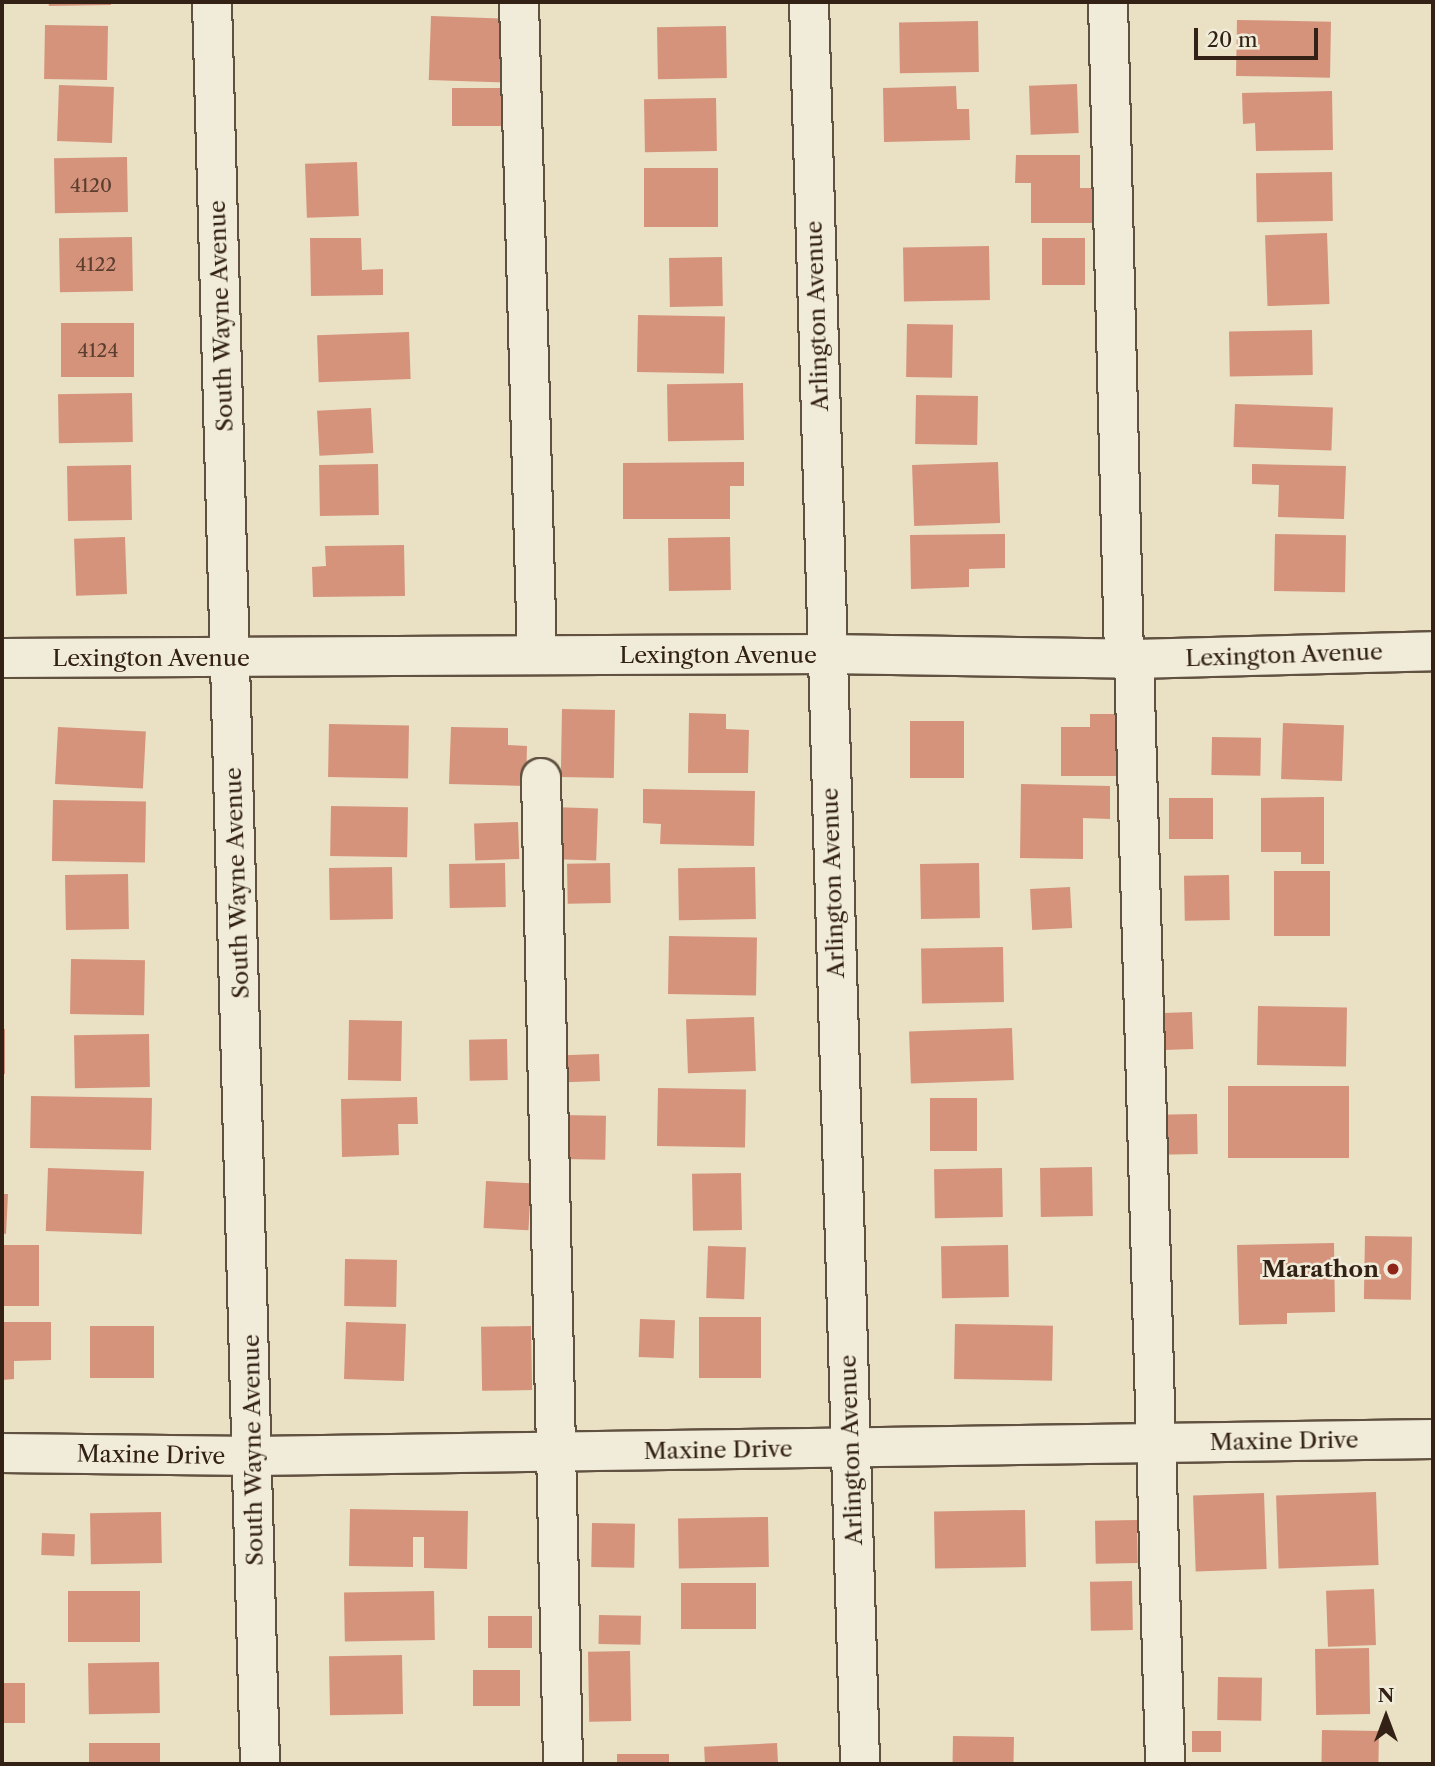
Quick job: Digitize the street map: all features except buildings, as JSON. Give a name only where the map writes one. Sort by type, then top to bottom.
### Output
[{"type":"street","name":"South Wayne Avenue","points":[[212,2],[254,1456],[260,1764]]},
{"type":"street","points":[[519,2],[537,655]]},
{"type":"street","name":"Arlington Avenue","points":[[809,2],[860,1764]]},
{"type":"street","points":[[1108,2],[1165,1764]]},
{"type":"street","name":"Lexington Avenue","points":[[2,659],[826,654],[1129,659],[1433,651]]},
{"type":"street","points":[[541,778],[564,1764]]},
{"type":"street","name":"Maxine Drive","points":[[2,1453],[254,1456],[1433,1439]]},
{"type":"place","name":"Marathon","points":[[1393,1269]]}]
